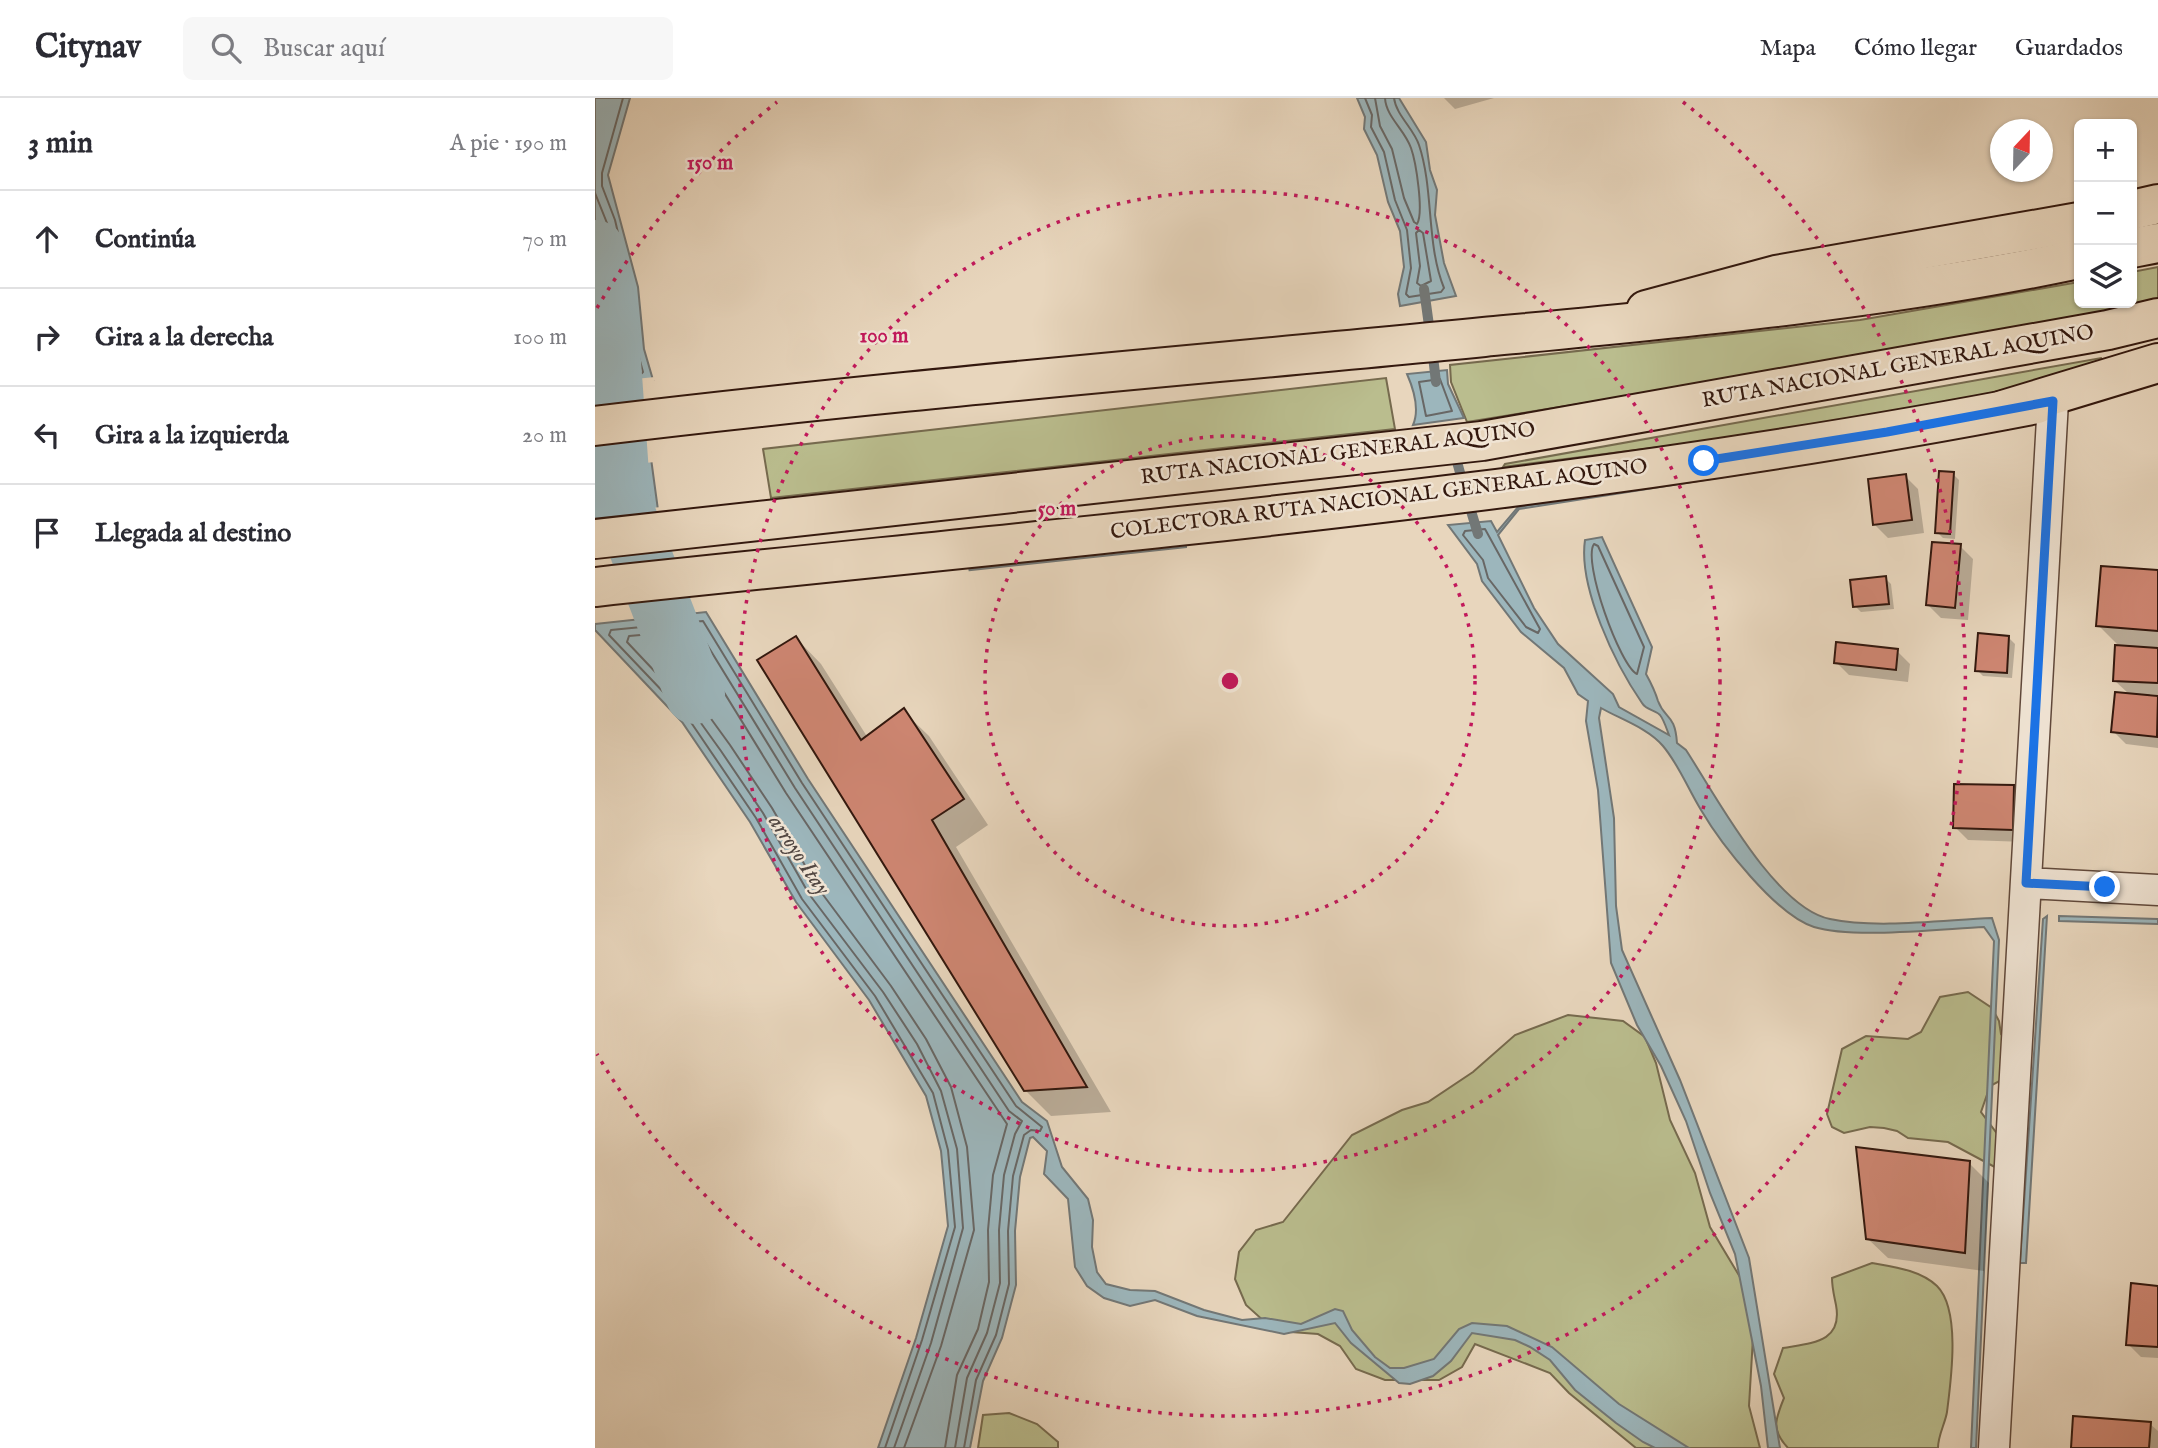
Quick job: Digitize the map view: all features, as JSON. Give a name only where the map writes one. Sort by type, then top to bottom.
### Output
[{"type":"main road","points":[[2137,209],[2158,204]]},
{"type":"main road","points":[[1577,329],[1776,275],[2074,223]]},
{"type":"main road","points":[[2137,247],[2158,243]]},
{"type":"main road","points":[[595,426],[763,406],[1577,329],[1834,301],[2074,260]]},
{"type":"main road","name":"RUTA NACIONAL GENERAL AQUINO","points":[[595,539],[1482,441],[2096,332],[2158,318]]},
{"type":"main road","points":[[2003,410],[2158,363]]},
{"type":"main road","name":"COLECTORA RUTA NACIONAL GENERAL AQUINO","points":[[595,587],[1487,491],[1691,463],[2003,410],[2158,380]]},
{"type":"street","points":[[1994,1448],[2053,401]]},
{"type":"street","points":[[2026,883],[2158,890]]},
{"type":"green space","points":[[2158,267],[2158,302],[2137,306],[2137,271]]},
{"type":"green space","points":[[2074,283],[2074,308],[2125,308],[1721,381],[1467,422],[1451,382],[1450,365],[1860,320]]},
{"type":"green space","points":[[2101,358],[2104,365],[1895,417],[1503,467],[1505,464]]},
{"type":"green space","points":[[1386,378],[1395,429],[771,498],[763,449]]},
{"type":"green space","points":[[1968,992],[1992,1008],[1999,1021],[2001,1034],[2015,1050],[2015,1073],[1990,1086],[1981,1112],[1998,1135],[2006,1173],[1948,1142],[1908,1138],[1897,1131],[1884,1128],[1870,1127],[1844,1133],[1832,1127],[1827,1114],[1842,1049],[1866,1036],[1908,1039],[1921,1032],[1940,997]]},
{"type":"green space","points":[[1568,1015],[1623,1021],[1645,1037],[1656,1063],[1670,1120],[1695,1173],[1710,1227],[1749,1292],[1754,1320],[1749,1406],[1760,1448],[1636,1448],[1569,1393],[1550,1373],[1475,1344],[1462,1367],[1439,1380],[1385,1380],[1356,1369],[1340,1346],[1318,1334],[1291,1332],[1266,1323],[1246,1305],[1235,1279],[1239,1252],[1256,1230],[1283,1222],[1352,1135],[1402,1110],[1428,1102],[1473,1072],[1515,1035]]},
{"type":"green space","points":[[1872,1263],[1923,1276],[1937,1286],[1949,1311],[1952,1364],[1947,1412],[1938,1448],[1788,1448],[1779,1436],[1776,1424],[1784,1398],[1774,1374],[1783,1348],[1814,1342],[1830,1334],[1837,1318],[1832,1278]]},
{"type":"green space","points":[[1009,1413],[1037,1424],[1058,1442],[1058,1448],[978,1448],[983,1415]]},
{"type":"water","points":[[595,98],[630,98],[608,175],[638,287],[644,349],[653,380],[595,386]]},
{"type":"water","points":[[1357,98],[1399,98],[1426,142],[1430,170],[1437,190],[1435,215],[1444,263],[1456,296],[1400,306],[1398,294],[1404,267],[1400,231],[1388,202],[1377,155],[1364,129],[1365,117]]},
{"type":"water","points":[[1447,370],[1448,384],[1464,418],[1413,425],[1416,406],[1407,374]]},
{"type":"water","points":[[650,451],[658,510],[595,516],[595,456]]},
{"type":"water","points":[[1781,468],[1519,509],[1498,535],[1534,608],[1558,644],[1613,694],[1619,707],[1669,735],[1660,715],[1644,705],[1621,668],[1593,602],[1584,559],[1585,540],[1602,537],[1652,647],[1646,674],[1661,707],[1674,726],[1677,743],[1686,750],[1730,821],[1768,873],[1809,910],[1830,919],[1889,924],[1992,918],[1999,940],[1976,1448],[1971,1448],[1994,941],[1984,927],[1851,932],[1831,931],[1799,920],[1767,894],[1736,859],[1710,824],[1663,746],[1642,729],[1601,708],[1599,718],[1614,818],[1616,906],[1622,950],[1680,1080],[1749,1258],[1780,1448],[1768,1448],[1761,1386],[1735,1254],[1710,1193],[1686,1121],[1661,1066],[1637,1025],[1611,963],[1598,790],[1586,721],[1588,701],[1578,694],[1564,668],[1521,632],[1482,581],[1477,564],[1448,525],[1491,521],[1497,532],[1518,507]]},
{"type":"water","points":[[1186,544],[1186,547],[804,588]]},
{"type":"water","points":[[706,612],[808,779],[1022,1102],[1047,1121],[1062,1167],[1088,1199],[1093,1220],[1092,1247],[1097,1272],[1106,1284],[1130,1290],[1155,1291],[1204,1310],[1242,1320],[1265,1318],[1301,1324],[1335,1309],[1343,1311],[1352,1330],[1375,1357],[1390,1368],[1404,1368],[1434,1359],[1459,1329],[1472,1323],[1507,1326],[1552,1347],[1619,1404],[1689,1448],[1655,1448],[1643,1442],[1575,1390],[1550,1360],[1515,1340],[1472,1333],[1451,1361],[1433,1376],[1410,1384],[1399,1383],[1351,1343],[1335,1323],[1284,1334],[1197,1316],[1155,1300],[1130,1306],[1104,1298],[1087,1286],[1075,1267],[1068,1199],[1044,1174],[1047,1151],[1033,1137],[1030,1138],[1020,1177],[1015,1231],[1016,1285],[1002,1338],[983,1381],[970,1448],[878,1448],[916,1338],[948,1226],[941,1151],[926,1096],[869,1000],[796,902],[750,822],[682,722],[595,630],[595,624]]},
{"type":"water","points":[[2047,916],[2026,1263],[2020,1263],[2043,919]]},
{"type":"water","points":[[2059,916],[2158,919],[2158,924],[2059,921]]},
{"type":"pier","points":[[655,377],[653,384],[595,390],[595,383]]},
{"type":"pier","points":[[650,447],[655,462],[595,468],[595,452]]},
{"type":"pier","points":[[661,507],[659,513],[595,520],[595,514]]},
{"type":"pier","points":[[968,566],[969,574],[804,592],[800,589],[804,584]]},
{"type":"building","points":[[1939,471],[1954,472],[1950,534],[1935,533]]},
{"type":"building","points":[[1906,474],[1912,520],[1873,525],[1868,479]]},
{"type":"building","points":[[1932,542],[1961,544],[1955,608],[1926,605]]},
{"type":"building","points":[[2101,566],[2158,570],[2158,631],[2096,626]]},
{"type":"building","points":[[1886,576],[1889,604],[1853,607],[1850,580]]},
{"type":"building","points":[[1978,633],[2009,636],[2007,673],[1975,671]]},
{"type":"building","points":[[796,636],[861,740],[904,708],[964,799],[932,820],[1087,1087],[1024,1091],[757,660]]},
{"type":"building","points":[[1836,642],[1898,649],[1896,670],[1834,663]]},
{"type":"building","points":[[2115,645],[2158,648],[2158,683],[2113,681]]},
{"type":"building","points":[[2115,692],[2158,696],[2157,737],[2111,732]]},
{"type":"building","points":[[1954,784],[2014,785],[2013,830],[1953,828]]},
{"type":"building","points":[[1856,1147],[1970,1161],[1965,1253],[1866,1239]]},
{"type":"building","points":[[2131,1283],[2158,1286],[2158,1347],[2126,1345]]},
{"type":"building","points":[[2073,1416],[2151,1422],[2149,1448],[2071,1448]]},
{"type":"waterway","name":"arroyo Itay","points":[[595,250],[608,320],[621,502],[695,694]]},
{"type":"waterway","points":[[1424,289],[1430,333]]},
{"type":"waterway","points":[[1432,348],[1436,382]]},
{"type":"waterway","points":[[1454,451],[1464,487]]},
{"type":"waterway","points":[[1468,501],[1478,534]]},
{"type":"route","points":[[1704,461],[1887,432],[2053,401],[2026,883],[2105,887]]}]
